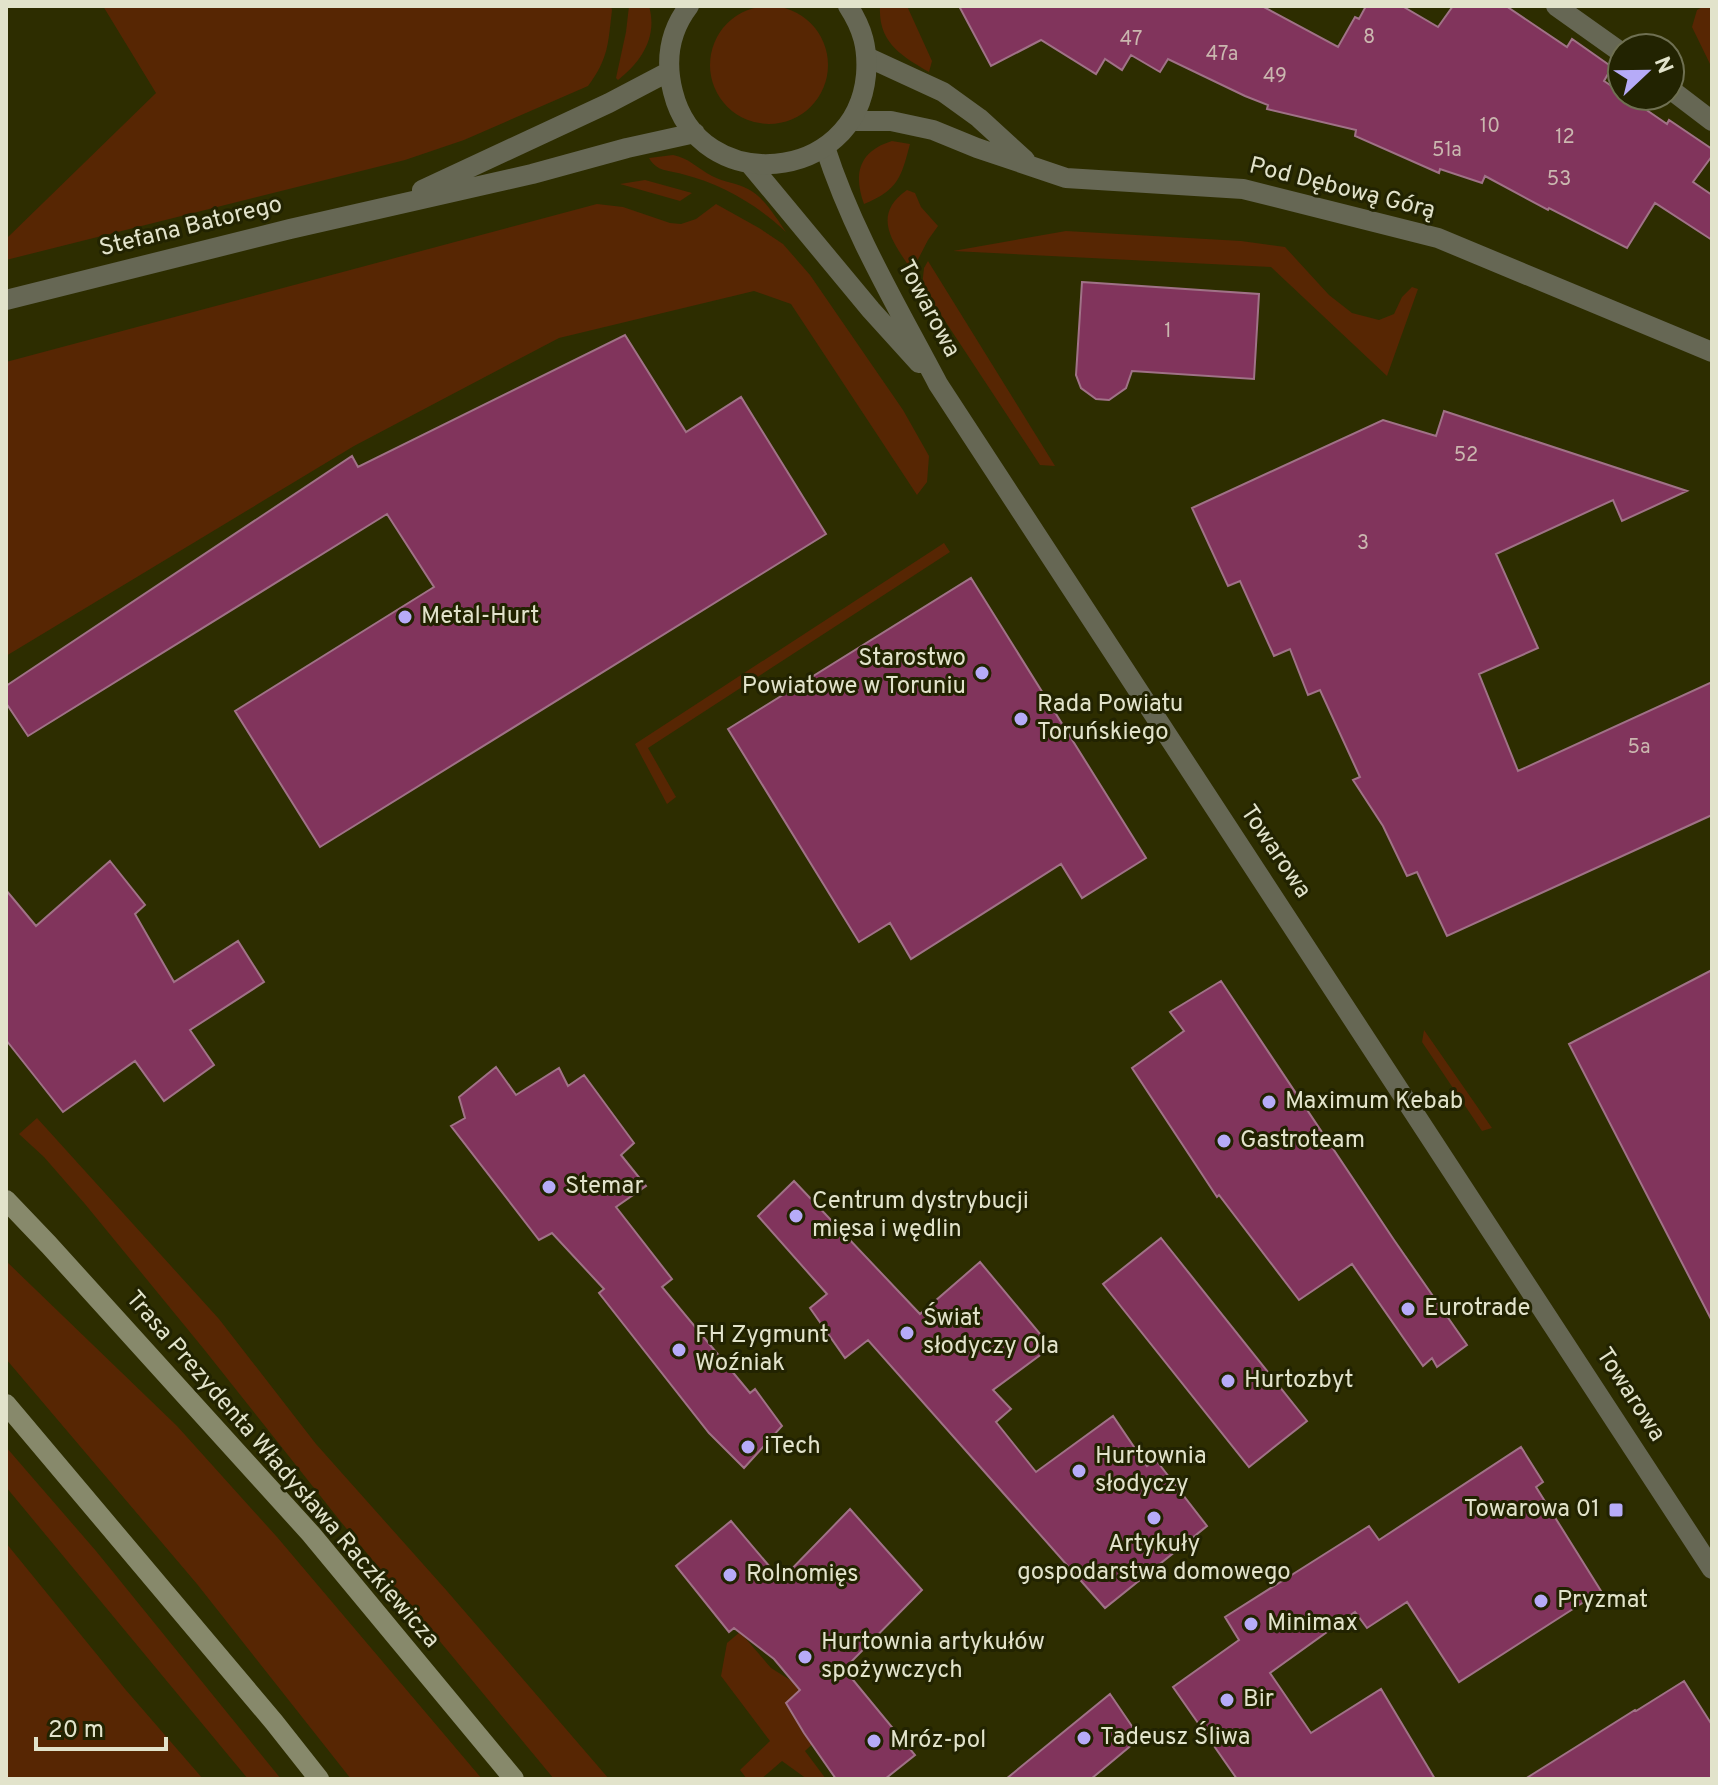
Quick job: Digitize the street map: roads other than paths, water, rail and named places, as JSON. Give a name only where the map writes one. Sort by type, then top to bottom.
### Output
[{"type":"main road","name":"Trasa Prezydenta Władysława Raczkiewicza","points":[[6,1200],[311,1534],[514,1779]]},
{"type":"main road","points":[[6,1404],[319,1779]]},
{"type":"street","points":[[680,10],[671,41],[668,72],[675,103],[684,119],[708,146],[725,156],[770,165],[791,163],[809,156],[842,133],[851,121],[864,91],[867,57],[862,34],[848,6]]},
{"type":"street","points":[[1556,6],[1606,42]]},
{"type":"street","points":[[867,57],[943,92],[979,118],[1034,168]]},
{"type":"street","name":"Stefana Batorego","points":[[389,205],[609,103],[668,72]]},
{"type":"street","points":[[1686,101],[1712,121]]},
{"type":"street","name":"Pod Dębową Górą","points":[[851,121],[891,121],[933,130],[1066,178],[1243,189],[1438,238],[1712,352]]},
{"type":"street","name":"Stefana Batorego","points":[[6,300],[695,133]]},
{"type":"street","name":"Towarowa","points":[[825,147],[857,228],[938,384],[1712,1569]]},
{"type":"street","points":[[749,163],[871,310],[938,384]]},
{"type":"place","name":"Metal-Hurt","points":[[405,617]]},
{"type":"place","name":"Starostwo Powiatowe w Toruniu","points":[[982,673]]},
{"type":"place","name":"Rada Powiatu Toruńskiego","points":[[1021,719]]},
{"type":"place","name":"Maximum Kebab","points":[[1269,1102]]},
{"type":"place","name":"Gastroteam","points":[[1224,1141]]},
{"type":"place","name":"Stemar","points":[[549,1187]]},
{"type":"place","name":"Centrum dystrybucji mięsa i wędlin","points":[[796,1216]]},
{"type":"place","name":"Eurotrade","points":[[1408,1309]]},
{"type":"place","name":"Świat słodyczy Ola","points":[[907,1333]]},
{"type":"place","name":"FH Zygmunt Woźniak","points":[[679,1350]]},
{"type":"place","name":"Hurtozbyt","points":[[1228,1381]]},
{"type":"place","name":"iTech","points":[[748,1447]]},
{"type":"place","name":"Hurtownia słodyczy","points":[[1079,1471]]},
{"type":"place","name":"Towarowa 01","points":[[1616,1510]]},
{"type":"place","name":"Artykuły gospodarstwa domowego","points":[[1154,1518]]},
{"type":"place","name":"Rolnomięs","points":[[730,1575]]},
{"type":"place","name":"Pryzmat","points":[[1541,1601]]},
{"type":"place","name":"Minimax","points":[[1251,1624]]},
{"type":"place","name":"Hurtownia artykułów spożywczych","points":[[805,1657]]},
{"type":"place","name":"Bir","points":[[1227,1700]]},
{"type":"place","name":"Tadeusz Śliwa","points":[[1084,1738]]},
{"type":"place","name":"Mróz-pol","points":[[874,1741]]}]
